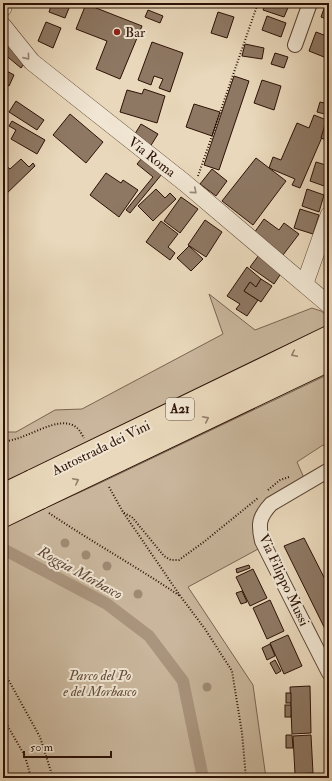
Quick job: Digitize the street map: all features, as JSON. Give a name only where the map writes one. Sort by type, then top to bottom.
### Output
[{"type":"highway","name":"Autostrada dei Vini","points":[[3,516],[329,337]]},
{"type":"highway","name":"Autostrada dei Vini","points":[[3,495],[40,497],[329,360]]},
{"type":"street","points":[[3,8],[4,3]]},
{"type":"street","points":[[295,45],[310,3]]},
{"type":"street","name":"Via Roma","points":[[3,26],[32,62],[185,183],[305,283],[329,305]]},
{"type":"street","points":[[305,283],[329,215]]},
{"type":"street","name":"Via Filippo Mussi","points":[[329,470],[271,504],[264,512],[260,521],[259,529],[262,541],[329,673]]},
{"type":"path","points":[[185,183],[191,176],[197,180],[258,3]]},
{"type":"path","points":[[3,441],[17,439],[56,423],[68,423],[77,428],[86,443]]},
{"type":"path","points":[[123,512],[132,517],[164,556],[171,560],[179,560],[205,541],[280,480],[294,476]]},
{"type":"path","points":[[109,487],[123,512],[181,597],[205,629],[232,671],[242,733],[246,778]]},
{"type":"path","points":[[40,497],[75,530],[152,577],[181,597]]},
{"type":"path","points":[[3,670],[40,737],[53,778]]},
{"type":"path","points":[[3,718],[25,756],[31,778]]},
{"type":"green space","points":[[209,294],[255,330],[312,308],[321,311],[329,317],[329,325],[3,487],[3,432],[16,432],[55,410],[82,409],[223,334]]},
{"type":"green space","name":"Parco del Po e del Morbasco","points":[[329,374],[329,451],[323,445],[297,462],[304,478],[265,502],[260,548],[188,587],[253,685],[266,778],[3,778],[3,504],[21,519]]},
{"type":"building","points":[[52,3],[71,3],[65,18],[49,12]]},
{"type":"building","points":[[135,3],[149,3],[147,7]]},
{"type":"building","points":[[266,3],[290,3],[284,17],[263,10]]},
{"type":"building","points":[[326,3],[329,3],[329,20],[321,17]]},
{"type":"building","points":[[86,4],[142,26],[120,79],[96,69],[107,41],[76,29]]},
{"type":"building","points":[[148,10],[163,16],[160,23],[145,17]]},
{"type":"building","points":[[218,12],[234,17],[227,38],[211,33]]},
{"type":"building","points":[[267,16],[286,23],[281,37],[262,30]]},
{"type":"building","points":[[46,22],[61,28],[53,48],[38,41]]},
{"type":"building","points":[[316,32],[329,37],[329,59],[309,51]]},
{"type":"building","points":[[152,42],[183,53],[170,92],[159,88],[163,79],[154,76],[151,85],[138,80]]},
{"type":"building","points":[[5,43],[26,61],[21,68],[3,53],[3,45]]},
{"type":"building","points":[[245,44],[264,48],[262,59],[242,56]]},
{"type":"building","points":[[275,53],[288,57],[284,68],[271,64]]},
{"type":"building","points":[[3,69],[14,75],[9,86],[3,83]]},
{"type":"building","points":[[234,76],[249,81],[219,170],[204,165]]},
{"type":"building","points":[[262,80],[281,86],[274,110],[254,103]]},
{"type":"building","points":[[144,89],[165,96],[157,123],[120,112],[127,90],[142,94]]},
{"type":"building","points":[[16,101],[44,120],[37,130],[9,112]]},
{"type":"building","points":[[320,102],[329,104],[329,120],[327,120],[328,115],[317,112]]},
{"type":"building","points":[[194,104],[220,112],[212,136],[186,127]]},
{"type":"building","points":[[70,114],[103,142],[86,163],[53,135]]},
{"type":"building","points":[[314,115],[329,121],[300,188],[292,185],[295,179],[269,168],[273,157],[281,160],[297,123],[309,128]]},
{"type":"building","points":[[12,121],[45,140],[37,154],[11,139],[16,130],[9,126]]},
{"type":"building","points":[[326,121],[329,122],[329,141],[321,138]]},
{"type":"building","points":[[141,124],[158,134],[150,147],[133,137]]},
{"type":"building","points":[[142,158],[162,174],[130,213],[126,210],[153,177],[137,164]]},
{"type":"building","points":[[256,158],[286,181],[253,225],[222,201]]},
{"type":"building","points":[[21,159],[29,167],[33,163],[35,166],[3,197],[3,167],[5,165],[10,169]]},
{"type":"building","points":[[316,162],[329,166],[329,181],[327,187],[310,181]]},
{"type":"building","points":[[212,169],[227,181],[216,196],[200,184]]},
{"type":"building","points":[[106,173],[121,183],[123,180],[138,190],[119,217],[90,195]]},
{"type":"building","points":[[156,189],[165,198],[170,193],[176,199],[153,221],[138,206]]},
{"type":"building","points":[[307,189],[324,195],[319,212],[302,206]]},
{"type":"building","points":[[181,197],[198,209],[180,233],[164,221]]},
{"type":"building","points":[[300,209],[319,215],[313,234],[294,228]]},
{"type":"building","points":[[264,219],[279,230],[284,223],[299,234],[283,255],[254,233]]},
{"type":"building","points":[[205,220],[222,232],[206,257],[188,245]]},
{"type":"building","points":[[161,221],[178,234],[168,247],[175,253],[170,260],[146,242]]},
{"type":"building","points":[[189,246],[203,259],[191,271],[177,258]]},
{"type":"building","points":[[259,255],[282,272],[274,284],[250,267]]},
{"type":"building","points":[[247,267],[261,279],[256,287],[250,282],[244,291],[258,300],[247,316],[236,309],[240,304],[227,296]]},
{"type":"building","points":[[261,279],[272,286],[261,302],[244,291],[250,282],[256,287]]},
{"type":"building","points":[[304,538],[329,587],[329,637],[284,546]]},
{"type":"building","points":[[249,565],[250,568],[237,573],[236,569]]},
{"type":"building","points":[[253,569],[267,598],[250,606],[236,577]]},
{"type":"building","points":[[242,591],[247,602],[241,604],[236,593]]},
{"type":"building","points":[[270,600],[284,631],[267,639],[253,608]]},
{"type":"building","points":[[288,635],[302,666],[284,674],[270,643]]},
{"type":"building","points":[[270,644],[275,656],[267,660],[262,648]]},
{"type":"building","points":[[275,660],[281,671],[276,674],[270,663]]},
{"type":"building","points":[[310,686],[311,733],[292,734],[290,687]]},
{"type":"building","points":[[286,693],[291,693],[291,703],[286,703]]},
{"type":"building","points":[[285,705],[291,705],[291,717],[285,717]]},
{"type":"building","points":[[286,735],[292,735],[293,748],[286,748]]},
{"type":"building","points":[[311,735],[313,773],[295,774],[293,736]]},
{"type":"waterway","name":"Roggia Morbasco","points":[[3,549],[107,604],[149,636],[183,681],[203,778]]},
{"type":"place","name":"Bar","points":[[117,32]]}]
